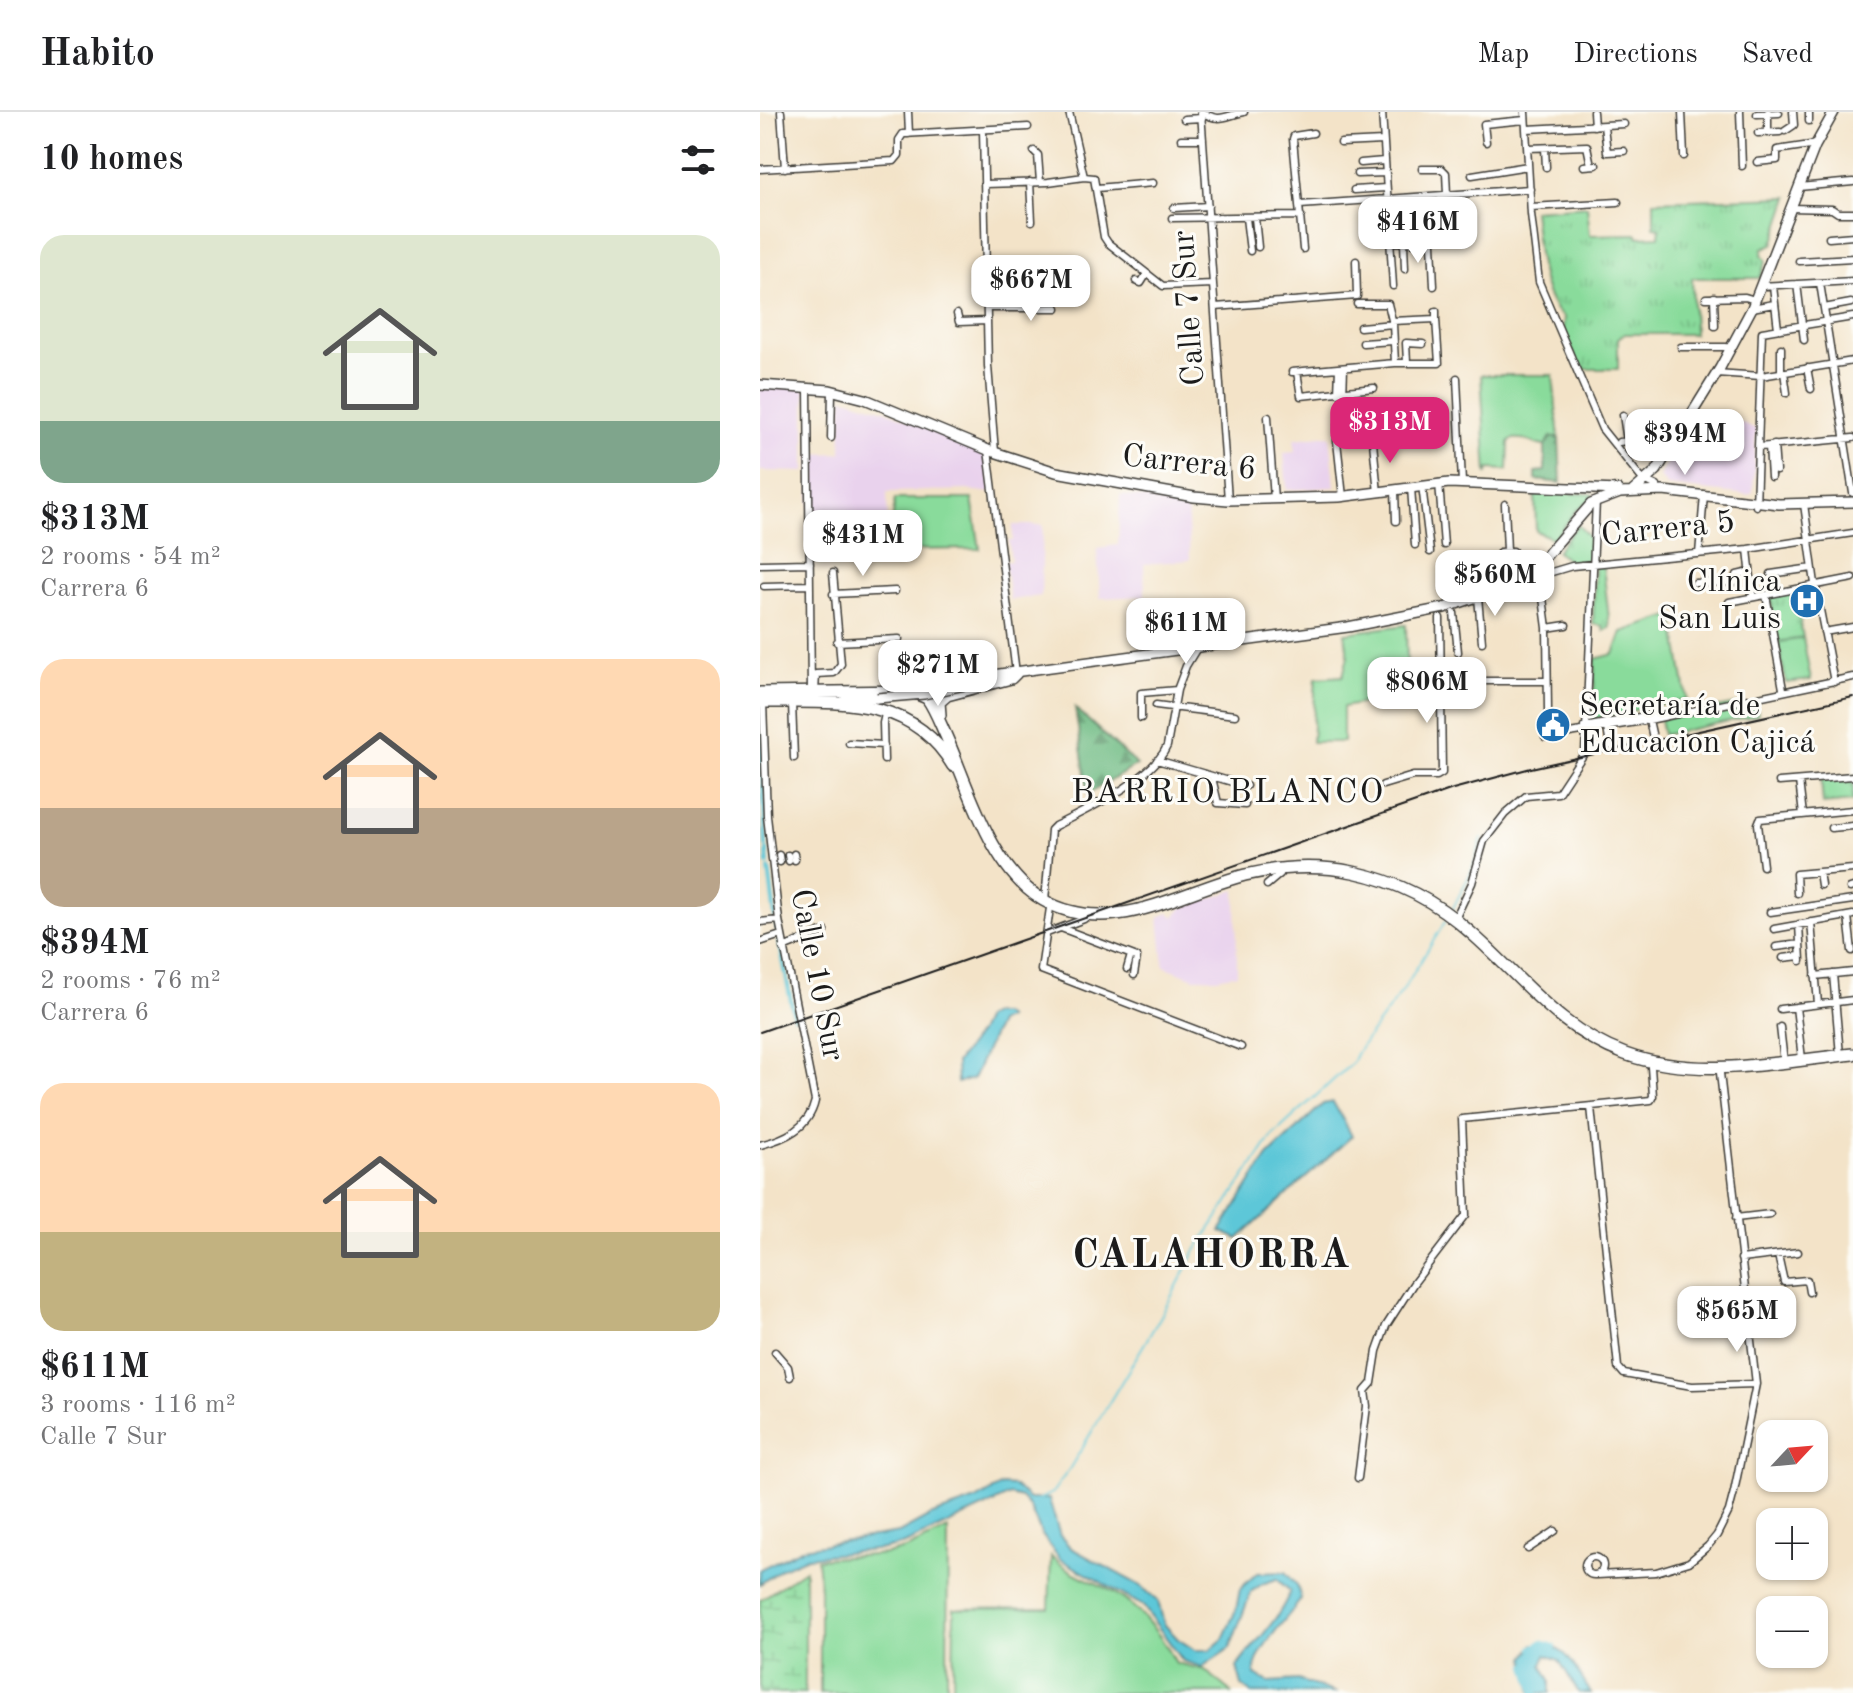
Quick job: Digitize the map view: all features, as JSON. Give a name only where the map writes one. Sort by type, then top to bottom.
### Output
[{"type":"highway","points":[[947,739],[938,711],[942,699],[1011,678],[1017,673]]},
{"type":"highway","points":[[761,699],[813,694],[916,692],[927,698],[1000,856],[1017,879],[1048,905],[1080,914],[1117,915],[1144,910],[1242,876],[1280,869],[1318,868],[1351,872],[1408,890],[1439,910],[1553,1014],[1606,1046],[1640,1059],[1679,1066],[1719,1067],[1853,1056]]},
{"type":"highway","points":[[761,699],[859,705],[886,710],[914,724],[934,740],[950,761],[993,854],[1008,877],[1028,896],[1084,919],[1117,920],[1139,915],[1255,877],[1280,874],[1325,873],[1368,880],[1439,910]]},
{"type":"highway","points":[[914,724],[924,726],[929,723],[934,714],[933,708]]},
{"type":"highway","points":[[1452,919],[1542,1012],[1561,1027],[1604,1051],[1651,1067],[1679,1072],[1720,1073],[1853,1056]]},
{"type":"main road","points":[[1630,492],[1657,470],[1716,373],[1753,304],[1817,144],[1834,112]]},
{"type":"main road","name":"Carrera 6","points":[[760,385],[832,391],[884,405],[992,451],[1056,472],[1194,497],[1228,500],[1343,497],[1417,484],[1462,483],[1597,496],[1660,488],[1756,504],[1853,502]]},
{"type":"main road","points":[[1657,470],[1660,488]]},
{"type":"main road","points":[[825,703],[1439,614],[1539,569],[1597,496]]},
{"type":"main road","points":[[874,694],[935,692],[1017,673]]},
{"type":"street","points":[[781,112],[785,168]]},
{"type":"street","points":[[908,112],[909,134]]},
{"type":"street","points":[[1069,112],[1084,177]]},
{"type":"street","points":[[1184,119],[1202,114],[1213,119],[1233,117],[1244,112]]},
{"type":"street","points":[[1382,112],[1393,286]]},
{"type":"street","points":[[1525,112],[1539,282],[1602,429],[1645,482],[1660,488]]},
{"type":"street","points":[[1593,112],[1594,126]]},
{"type":"street","points":[[1682,112],[1684,156]]},
{"type":"street","points":[[1740,112],[1742,166]]},
{"type":"street","points":[[1764,133],[1782,131],[1794,125],[1793,112]]},
{"type":"street","points":[[1809,112],[1809,121]]},
{"type":"street","points":[[1767,143],[1764,133],[1768,113]]},
{"type":"street","points":[[1757,114],[1779,113]]},
{"type":"street","name":"Calle 7 Sur","points":[[1202,114],[1228,500]]},
{"type":"street","points":[[1486,142],[1484,124],[1525,120]]},
{"type":"street","points":[[1527,129],[1624,124]]},
{"type":"street","points":[[1604,126],[1607,152],[1624,151]]},
{"type":"street","points":[[760,169],[898,159],[900,137],[909,134],[1028,127]]},
{"type":"street","points":[[983,130],[992,451],[1017,673]]},
{"type":"street","points":[[1303,249],[1293,139],[1294,136],[1313,133]]},
{"type":"street","points":[[1181,139],[1203,139]]},
{"type":"street","points":[[1341,143],[1383,141]]},
{"type":"street","points":[[1757,162],[1777,160],[1777,150],[1817,144]]},
{"type":"street","points":[[1528,148],[1587,146],[1591,165]]},
{"type":"street","points":[[1545,148],[1546,167]]},
{"type":"street","points":[[1034,151],[1038,155],[1040,182]]},
{"type":"street","points":[[1361,163],[1384,161]]},
{"type":"street","points":[[1472,175],[1528,166]]},
{"type":"street","points":[[1071,180],[1072,168]]},
{"type":"street","points":[[1422,169],[1442,169],[1446,173],[1447,194]]},
{"type":"street","points":[[1357,174],[1385,173]]},
{"type":"street","points":[[985,184],[1094,178],[1104,237],[1108,243],[1163,286],[1213,284]]},
{"type":"street","points":[[1030,182],[1032,221]]},
{"type":"street","points":[[1799,187],[1853,182]]},
{"type":"street","points":[[1097,188],[1153,183]]},
{"type":"street","points":[[1354,190],[1386,188]]},
{"type":"street","points":[[1300,205],[1530,189]]},
{"type":"street","points":[[1310,194],[1311,204]]},
{"type":"street","points":[[1531,207],[1618,202]]},
{"type":"street","points":[[1174,208],[1208,206]]},
{"type":"street","points":[[1790,208],[1853,213]]},
{"type":"street","points":[[1172,218],[1301,216]]},
{"type":"street","points":[[1246,218],[1250,251]]},
{"type":"street","points":[[1255,218],[1258,247]]},
{"type":"street","points":[[1829,238],[1853,236]]},
{"type":"street","points":[[1391,242],[1432,243],[1434,286]]},
{"type":"street","points":[[1404,242],[1405,269]]},
{"type":"street","points":[[1799,261],[1853,258]]},
{"type":"street","points":[[1215,307],[1357,296],[1356,261]]},
{"type":"street","points":[[1136,281],[1141,283],[1146,275]]},
{"type":"street","points":[[1760,286],[1853,281]]},
{"type":"street","points":[[1820,283],[1849,438],[1853,493]]},
{"type":"street","points":[[1797,284],[1804,340]]},
{"type":"street","points":[[1773,286],[1778,329]]},
{"type":"street","points":[[987,288],[1030,290]]},
{"type":"street","points":[[1715,326],[1711,297],[1745,297],[1753,304],[1774,304]]},
{"type":"street","points":[[1824,308],[1851,303]]},
{"type":"street","points":[[1357,304],[1388,304],[1395,363]]},
{"type":"street","points":[[987,308],[1057,308]]},
{"type":"street","points":[[957,314],[959,322],[987,321]]},
{"type":"street","points":[[1360,327],[1436,315],[1439,363],[1407,362],[1341,371],[1295,372],[1301,396],[1374,388]]},
{"type":"street","points":[[1756,504],[1762,332],[1853,317]]},
{"type":"street","points":[[1363,343],[1393,341]]},
{"type":"street","points":[[1407,362],[1406,343],[1423,344]]},
{"type":"street","points":[[1681,347],[1726,347]]},
{"type":"street","points":[[1781,348],[1787,393]]},
{"type":"street","points":[[1716,373],[1761,376],[1853,361]]},
{"type":"street","points":[[1807,368],[1811,389]]},
{"type":"street","points":[[1341,371],[1337,441],[1343,497]]},
{"type":"street","points":[[1457,378],[1462,483]]},
{"type":"street","points":[[808,388],[813,694]]},
{"type":"street","points":[[831,438],[832,391]]},
{"type":"street","points":[[1623,415],[1623,442],[1678,435]]},
{"type":"street","points":[[1268,417],[1274,499]]},
{"type":"street","points":[[1644,421],[1646,439]]},
{"type":"street","points":[[1378,493],[1372,432],[1387,427]]},
{"type":"street","points":[[1759,447],[1849,438]]},
{"type":"street","points":[[1771,445],[1774,474]]},
{"type":"street","points":[[1439,483],[1444,545]]},
{"type":"street","points":[[1415,545],[1417,484]]},
{"type":"street","points":[[1417,484],[1430,552]]},
{"type":"street","points":[[1395,490],[1396,521]]},
{"type":"street","points":[[1699,554],[1704,495]]},
{"type":"street","points":[[1452,919],[1472,883],[1484,841],[1505,814],[1526,796],[1561,791],[1584,756],[1597,496]]},
{"type":"street","points":[[1505,504],[1507,551]]},
{"type":"street","points":[[1804,504],[1812,568],[1834,680]]},
{"type":"street","name":"Carrera 5","points":[[1539,569],[1748,549],[1853,533]]},
{"type":"street","points":[[1748,549],[1753,597]]},
{"type":"street","points":[[760,564],[810,563]]},
{"type":"street","points":[[1771,574],[1812,568]]},
{"type":"street","points":[[1539,569],[1547,628],[1548,711]]},
{"type":"street","points":[[1695,583],[1735,582],[1737,575],[1750,572]]},
{"type":"street","points":[[813,694],[816,674],[839,670],[841,664],[833,573]]},
{"type":"street","points":[[1729,602],[1853,578]]},
{"type":"street","points":[[764,586],[810,585]]},
{"type":"street","points":[[833,594],[895,591]]},
{"type":"street","points":[[1766,595],[1783,689]]},
{"type":"street","points":[[1478,597],[1482,642]]},
{"type":"street","points":[[1454,609],[1458,652]]},
{"type":"street","points":[[1383,785],[1413,776],[1437,776],[1442,773],[1439,614]]},
{"type":"street","points":[[1547,628],[1566,625]]},
{"type":"street","points":[[1824,632],[1853,627]]},
{"type":"street","points":[[837,642],[899,639]]},
{"type":"street","points":[[1197,648],[1177,690],[1167,746],[1157,760],[1129,785],[1053,827],[1048,839],[1047,933],[1041,970],[1241,1047]]},
{"type":"street","points":[[1175,651],[1186,666]]},
{"type":"street","points":[[1545,737],[1852,678]]},
{"type":"street","points":[[1584,729],[1649,720],[1834,680]]},
{"type":"street","points":[[1442,681],[1547,681]]},
{"type":"street","points":[[1141,718],[1141,693],[1177,690]]},
{"type":"street","name":"Calle 10 Sur","points":[[760,1145],[792,1134],[813,1112],[814,1090],[781,935],[779,920],[784,858],[766,805],[761,699]]},
{"type":"street","points":[[792,702],[794,758]]},
{"type":"street","points":[[1156,705],[1235,715]]},
{"type":"street","points":[[884,760],[883,723],[886,710]]},
{"type":"street","points":[[1649,720],[1653,738]]},
{"type":"street","points":[[1607,728],[1610,746]]},
{"type":"street","points":[[849,743],[884,745]]},
{"type":"street","points":[[1157,760],[1246,786]]},
{"type":"street","points":[[1779,782],[1853,776]]},
{"type":"street","points":[[1212,778],[1218,803],[1245,805]]},
{"type":"street","points":[[1799,781],[1803,815]]},
{"type":"street","points":[[1763,866],[1758,821],[1778,816],[1853,810]]},
{"type":"street","points":[[1831,828],[1853,826]]},
{"type":"street","points":[[1797,893],[1796,874],[1853,869]]},
{"type":"street","points":[[1819,872],[1821,885]]},
{"type":"street","points":[[1255,877],[1267,887],[1280,874]]},
{"type":"street","points":[[1770,912],[1853,900]]},
{"type":"street","points":[[1783,958],[1800,959],[1800,907]]},
{"type":"street","points":[[1774,929],[1851,916],[1852,951]]},
{"type":"street","points":[[1047,933],[1084,919]]},
{"type":"street","points":[[760,922],[779,920]]},
{"type":"street","points":[[1811,922],[1818,1004]]},
{"type":"street","points":[[1061,928],[1138,958],[1134,975]]},
{"type":"street","points":[[783,948],[825,931]]},
{"type":"street","points":[[760,942],[781,935]]},
{"type":"street","points":[[1776,947],[1800,944]]},
{"type":"street","points":[[1127,969],[1131,955]]},
{"type":"street","points":[[1815,976],[1853,972]]},
{"type":"street","points":[[1833,974],[1840,1055]]},
{"type":"street","points":[[1780,1009],[1853,1000]]},
{"type":"street","points":[[1796,1007],[1802,1060]]},
{"type":"street","points":[[1780,1027],[1784,1062]]},
{"type":"street","points":[[1358,1478],[1367,1406],[1365,1391],[1372,1383],[1377,1351],[1386,1326],[1466,1213],[1462,1119],[1646,1103],[1653,1096],[1651,1067]]},
{"type":"street","points":[[1612,1575],[1603,1568],[1599,1559],[1589,1559],[1586,1570],[1597,1575],[1612,1575],[1656,1572],[1689,1562],[1717,1535],[1734,1492],[1756,1384],[1720,1073]]},
{"type":"street","points":[[1591,1107],[1618,1367],[1624,1374],[1679,1385],[1756,1384]]},
{"type":"street","points":[[1736,1218],[1770,1214]]},
{"type":"street","points":[[1741,1259],[1798,1252]]},
{"type":"street","points":[[1778,1255],[1784,1282],[1807,1280],[1809,1292]]},
{"type":"street","points":[[775,1352],[788,1367],[790,1377]]},
{"type":"street","points":[[1528,1549],[1555,1531]]},
{"type":"street","points":[[1597,1575],[1603,1568]]},
{"type":"shaded area","points":[[760,387],[805,387],[805,472],[760,471]]},
{"type":"shaded area","points":[[843,397],[885,410],[987,455],[992,493],[968,490],[887,492],[888,550],[810,549],[810,454],[841,453]]},
{"type":"shaded area","points":[[1742,423],[1756,429],[1753,492],[1748,495],[1667,486],[1659,477],[1682,439],[1691,446],[1702,444],[1716,448],[1717,445],[1729,443]]},
{"type":"shaded area","points":[[1330,435],[1335,487],[1287,490],[1284,453],[1296,452],[1294,439]]},
{"type":"shaded area","points":[[1120,495],[1187,503],[1190,560],[1144,564],[1145,596],[1100,598],[1097,548],[1118,545]]},
{"type":"shaded area","points":[[1013,525],[1043,525],[1041,596],[1010,600],[1005,562],[1011,561],[1009,541],[1013,541]]},
{"type":"shaded area","points":[[1236,890],[1237,974],[1194,978],[1164,966],[1159,917],[1169,913],[1174,917],[1182,908]]},
{"type":"green space","points":[[1789,197],[1773,244],[1763,248],[1762,255],[1766,260],[1760,278],[1692,278],[1694,334],[1625,334],[1618,338],[1618,369],[1580,369],[1563,328],[1564,318],[1555,309],[1544,283],[1533,210],[1587,206],[1590,235],[1659,236],[1660,228],[1654,227],[1654,201]]},
{"type":"green space","points":[[1481,375],[1553,375],[1559,439],[1556,437],[1545,446],[1513,439],[1509,442],[1508,470],[1489,469],[1487,475]]},
{"type":"green space","points":[[1551,437],[1559,439],[1561,483],[1536,480],[1536,472],[1545,471],[1545,446]]},
{"type":"green space","points":[[1535,492],[1592,494],[1593,497],[1576,511],[1554,539],[1536,531]]},
{"type":"green space","points":[[895,499],[972,499],[980,549],[889,550]]},
{"type":"green space","points":[[1578,525],[1590,538],[1590,560],[1571,563],[1556,551]]},
{"type":"green space","points":[[1595,566],[1603,566],[1610,628],[1604,631],[1603,626],[1593,624]]},
{"type":"green space","points":[[1795,591],[1803,638],[1778,642],[1770,596]]},
{"type":"green space","points":[[1673,615],[1687,699],[1593,719],[1595,659],[1614,654],[1622,632]]},
{"type":"green space","points":[[1406,625],[1407,667],[1390,698],[1343,707],[1343,742],[1312,742],[1316,678],[1343,676],[1348,656],[1345,633]]},
{"type":"green space","points":[[1803,638],[1811,680],[1786,683],[1778,642]]},
{"type":"green space","points":[[1737,704],[1738,711],[1752,706],[1753,710],[1757,709],[1758,715],[1663,735],[1660,719]]},
{"type":"green space","points":[[1075,708],[1137,765],[1088,794]]},
{"type":"green space","points":[[1853,777],[1853,801],[1823,804],[1821,780]]},
{"type":"green space","points":[[948,1529],[947,1693],[820,1693],[817,1559],[887,1554],[908,1548]]},
{"type":"green space","points":[[1051,1556],[1137,1610],[1155,1630],[1176,1663],[1205,1670],[1232,1693],[953,1693],[954,1609],[1049,1608]]},
{"type":"green space","points":[[805,1570],[805,1693],[760,1693],[760,1600]]},
{"type":"water","points":[[1002,1014],[1007,1018],[998,1023],[973,1079],[957,1083],[956,1063],[985,1018]]},
{"type":"water","points":[[1333,1102],[1352,1136],[1238,1239],[1220,1231],[1268,1156],[1323,1104]]},
{"type":"water","points":[[1002,1485],[1014,1486],[1029,1499],[1049,1499],[1060,1536],[1071,1548],[1141,1586],[1158,1601],[1164,1624],[1178,1639],[1195,1650],[1210,1650],[1223,1639],[1236,1610],[1240,1589],[1257,1573],[1285,1572],[1297,1585],[1301,1599],[1265,1646],[1259,1656],[1255,1675],[1269,1682],[1298,1680],[1337,1693],[1252,1693],[1242,1686],[1237,1667],[1274,1621],[1290,1591],[1277,1579],[1251,1592],[1230,1648],[1202,1667],[1183,1661],[1143,1606],[1060,1559],[1042,1535],[1030,1508],[1021,1498],[1010,1495],[905,1544],[807,1557],[782,1568],[760,1584],[760,1569],[803,1548],[899,1533],[930,1516],[976,1500]]},
{"type":"water","points":[[1534,1644],[1556,1648],[1563,1653],[1591,1693],[1579,1693],[1559,1660],[1546,1655],[1542,1665],[1550,1680],[1550,1693],[1532,1693],[1525,1658]]},
{"type":"waterway","points":[[760,719],[766,846]]},
{"type":"waterway","points":[[1452,910],[1471,872],[1482,839]]},
{"type":"waterway","points":[[767,850],[768,864]]},
{"type":"waterway","points":[[769,869],[775,918]]},
{"type":"waterway","points":[[1040,1499],[1052,1493],[1070,1468],[1161,1316],[1195,1252],[1271,1137],[1352,1063],[1445,922]]},
{"type":"waterway","points":[[776,923],[778,932]]},
{"type":"waterway","points":[[779,939],[794,1017]]},
{"type":"waterway","points":[[1533,1648],[1542,1643],[1554,1647]]},
{"type":"waterway","points":[[1527,1666],[1535,1693]]},
{"type":"railway","points":[[760,1032],[1453,789],[1531,768],[1853,697]]},
{"type":"place","name":"Clínica San Luis","points":[[1807,601]]},
{"type":"place","name":"Secretaría de Educacion Cajicá","points":[[1553,725]]},
{"type":"district","name":"BARRIO BLANCO","points":[[1228,793]]},
{"type":"district","name":"CALAHORRA","points":[[1212,1257]]}]
